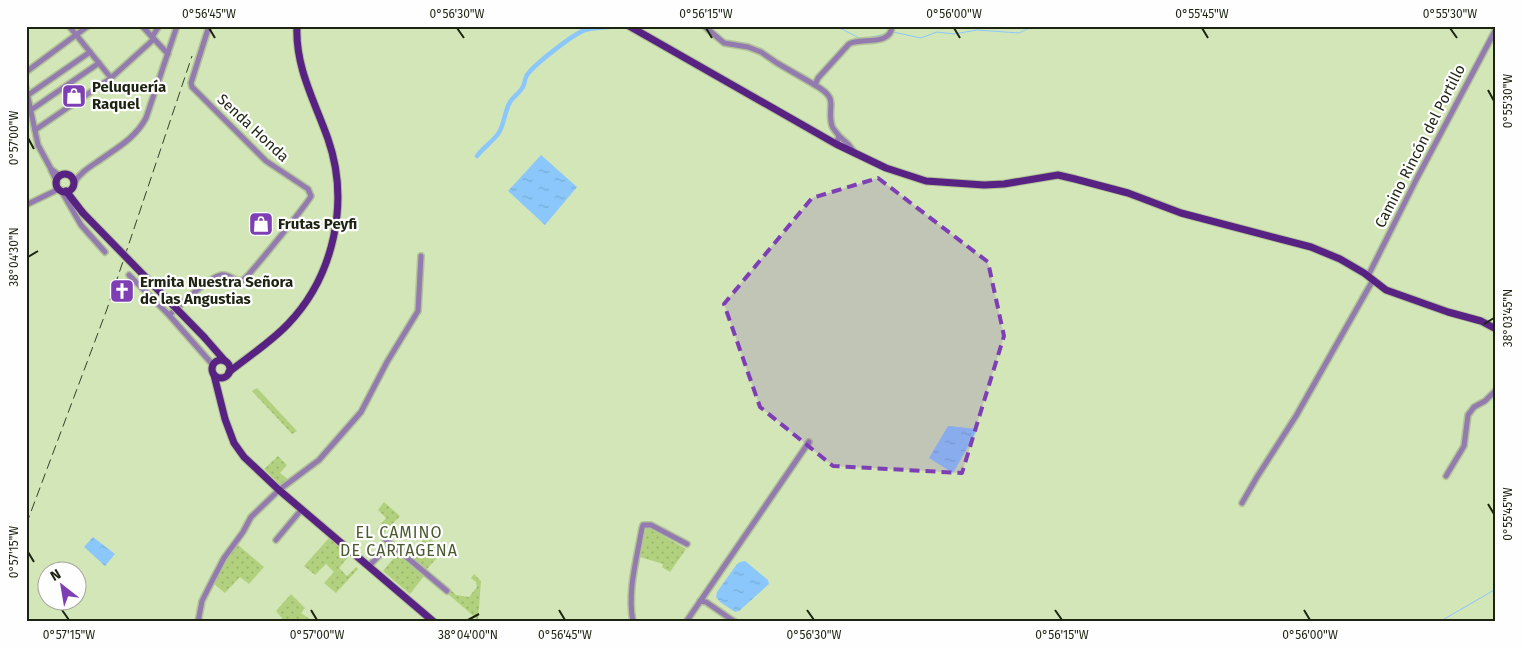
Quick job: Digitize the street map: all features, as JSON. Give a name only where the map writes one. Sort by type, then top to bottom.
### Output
[{"type":"main road","points":[[214,369],[219,377],[227,369],[254,353],[275,337],[289,323],[311,293],[326,264],[334,234],[338,199],[334,164],[328,141],[304,78],[297,44],[297,26]]},
{"type":"main road","points":[[628,26],[638,28],[836,144],[886,168],[926,181],[984,185],[1004,184],[1058,174],[1066,176],[1128,193],[1181,212],[1311,247],[1340,259],[1386,290],[1448,312],[1481,321],[1496,329]]},
{"type":"main road","points":[[60,185],[66,174],[72,182],[74,197],[78,206]]},
{"type":"main road","points":[[60,185],[72,182]]},
{"type":"main road","points":[[60,185],[83,213],[213,348],[227,369],[221,401]]},
{"type":"main road","points":[[213,348],[214,369],[225,419],[234,443],[244,456],[279,490],[434,622]]},
{"type":"main road","points":[[214,369],[221,360],[227,369]]},
{"type":"street","points":[[69,26],[111,78]]},
{"type":"street","points":[[26,72],[88,26]]},
{"type":"street","points":[[142,26],[168,54]]},
{"type":"street","points":[[35,130],[111,78],[153,38],[159,26]]},
{"type":"street","points":[[72,182],[134,136],[141,128],[177,26]]},
{"type":"street","name":"Senda Honda","points":[[169,315],[218,276],[226,275],[239,281],[242,280],[260,261],[311,196],[308,188],[266,161],[198,94],[191,83],[209,26]]},
{"type":"street","points":[[704,26],[724,43],[761,52],[826,91],[832,102],[832,126],[856,154]]},
{"type":"street","points":[[815,85],[818,78],[851,42],[885,38],[890,35],[892,26]]},
{"type":"street","name":"Camino Rincón del Portillo","points":[[1242,503],[1296,416],[1370,278],[1416,180],[1496,29]]},
{"type":"street","points":[[28,95],[90,52]]},
{"type":"street","points":[[31,110],[98,63]]},
{"type":"street","points":[[26,88],[38,145],[81,225],[105,252]]},
{"type":"street","points":[[836,144],[839,136]]},
{"type":"street","points":[[26,205],[48,195],[60,185]]},
{"type":"street","points":[[198,622],[200,608],[206,594],[229,550],[243,532],[251,517],[279,490],[319,460],[361,412],[387,362],[418,311],[421,256]]},
{"type":"street","points":[[129,275],[169,315],[214,369]]},
{"type":"street","points":[[1446,476],[1464,446],[1468,415],[1474,407],[1485,401],[1496,390]]},
{"type":"street","points":[[686,622],[809,442]]},
{"type":"street","points":[[276,540],[302,509]]},
{"type":"street","points":[[633,622],[631,612],[633,578],[643,525],[651,525],[687,544]]},
{"type":"street","points":[[385,539],[447,591]]},
{"type":"street","points":[[369,566],[390,544]]},
{"type":"street","points":[[700,601],[706,602],[735,622]]},
{"type":"highlighted area","points":[[878,178],[988,262],[1004,336],[962,473],[833,466],[760,407],[724,304],[812,198]]},
{"type":"green space","points":[[257,388],[297,431],[292,434],[252,391]]},
{"type":"green space","points":[[278,456],[287,465],[280,473],[289,480],[281,486],[264,469]]},
{"type":"green space","points":[[384,502],[400,516],[383,534],[377,529],[386,518],[378,510]]},
{"type":"green space","points":[[646,528],[686,549],[670,572],[662,567],[663,564],[640,557]]},
{"type":"green space","points":[[426,536],[444,550],[426,570],[410,557]]},
{"type":"green space","points":[[329,538],[349,556],[339,568],[347,576],[356,567],[358,569],[336,593],[324,583],[334,572],[326,564],[315,575],[304,566]]},
{"type":"green space","points":[[238,545],[264,567],[249,584],[240,577],[225,593],[213,583],[222,566]]},
{"type":"green space","points":[[398,553],[425,575],[410,594],[383,571]]},
{"type":"green space","points":[[474,574],[481,581],[478,620],[447,593],[450,589],[456,595],[469,597],[477,587],[476,582],[471,578]]},
{"type":"green space","points":[[291,594],[305,608],[301,613],[314,622],[285,622],[276,611]]},
{"type":"water","points":[[541,155],[577,187],[545,225],[508,191]]},
{"type":"water","points":[[948,426],[978,429],[953,473],[929,458]]},
{"type":"water","points":[[93,537],[115,554],[105,566],[84,547]]},
{"type":"water","points":[[745,561],[768,580],[769,584],[739,611],[735,612],[716,597],[717,592],[737,564]]},
{"type":"waterway","points":[[477,156],[498,134],[510,102],[524,86],[529,72],[553,51],[580,32],[616,26]]},
{"type":"waterway","points":[[822,26],[842,29],[861,39]]},
{"type":"waterway","points":[[893,32],[921,38],[937,32],[954,34],[977,30],[1019,33],[1031,27],[1058,26]]},
{"type":"waterway","points":[[867,38],[885,34]]},
{"type":"waterway","points":[[1439,622],[1496,589]]},
{"type":"railway","points":[[26,525],[107,309],[192,56]]},
{"type":"place","name":"Peluquería Raquel","points":[[74,96]]},
{"type":"place","name":"Frutas Peyfi","points":[[261,224]]},
{"type":"place","name":"Ermita Nuestra Señora de las Angustias","points":[[122,291]]},
{"type":"district","name":"EL CAMINO DE CARTAGENA","points":[[399,541]]}]
